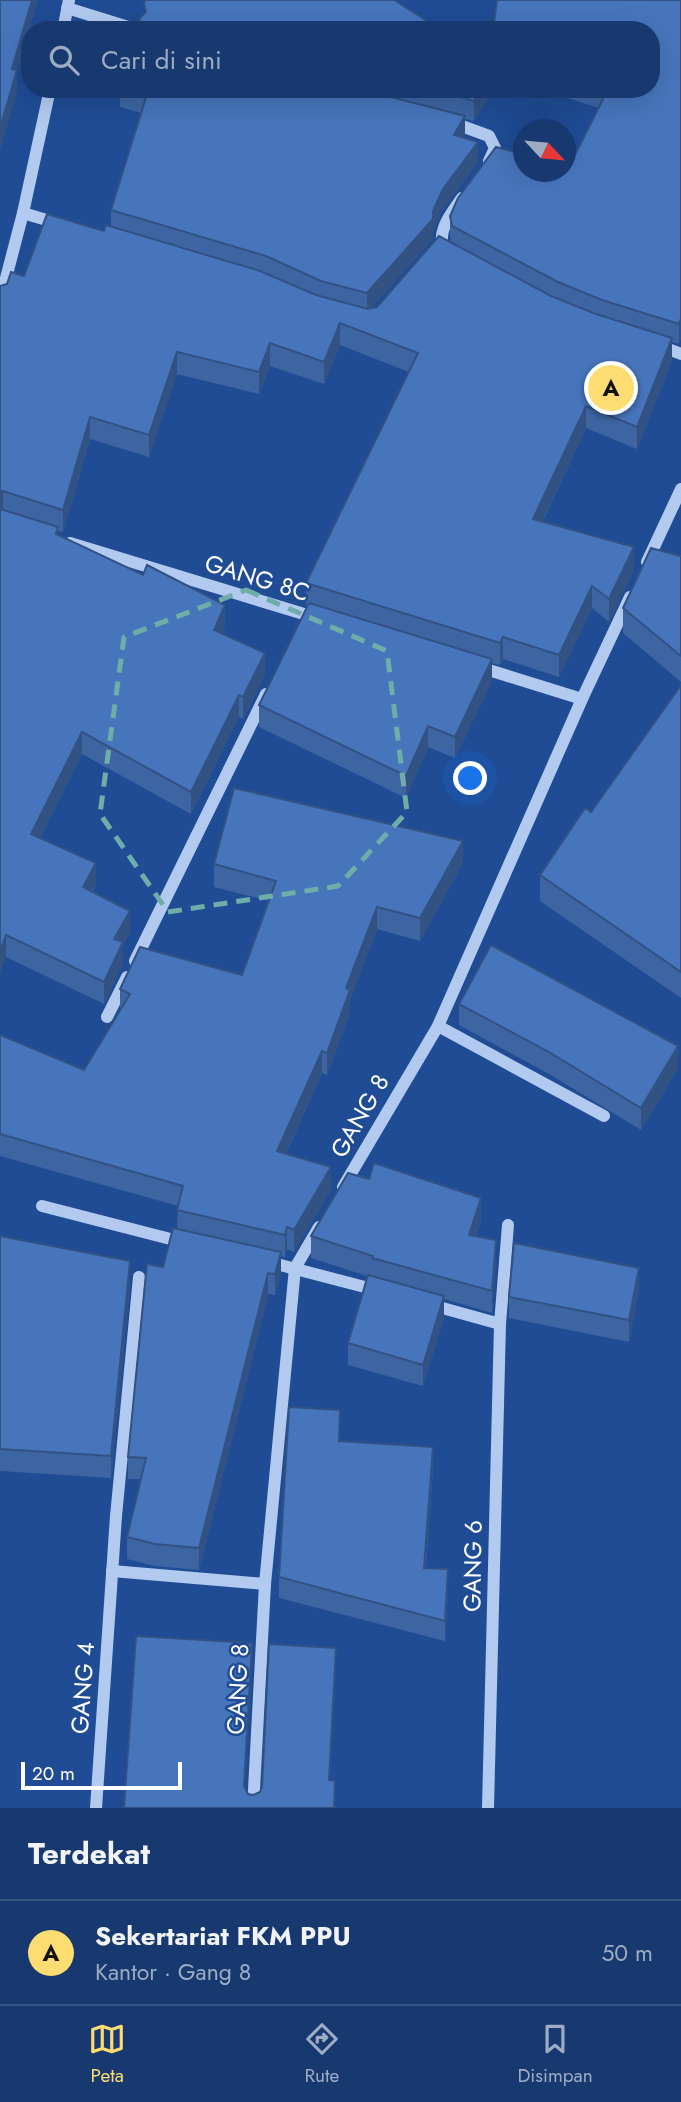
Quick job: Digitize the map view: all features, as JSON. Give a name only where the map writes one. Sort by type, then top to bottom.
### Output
[{"type":"street","points":[[68,4],[114,21]]},
{"type":"street","points":[[0,301],[23,213],[48,98]]},
{"type":"street","points":[[440,120],[489,136],[494,141],[495,153],[485,168]]},
{"type":"street","points":[[458,260],[437,247],[450,214],[471,186]]},
{"type":"street","points":[[23,213],[76,229]]},
{"type":"street","points":[[648,342],[681,354]]},
{"type":"street","points":[[640,575],[681,489]]},
{"type":"street","name":"GANG 8C","points":[[53,538],[302,620],[331,622]]},
{"type":"street","name":"GANG 8","points":[[338,1196],[438,1026],[582,699],[634,588]]},
{"type":"street","points":[[463,663],[582,699]]},
{"type":"street","points":[[107,1017],[269,688]]},
{"type":"street","points":[[438,1026],[604,1116]]},
{"type":"street","points":[[42,1206],[195,1245]]},
{"type":"street","name":"GANG 8","points":[[253,1808],[265,1584],[295,1268],[324,1220]]},
{"type":"street","name":"GANG 6","points":[[488,1808],[500,1324],[508,1225]]},
{"type":"street","points":[[258,1259],[500,1324]]},
{"type":"street","name":"GANG 4","points":[[96,1808],[112,1571],[139,1277]]},
{"type":"street","points":[[112,1571],[265,1584]]},
{"type":"highlighted area","points":[[246,590],[387,651],[407,812],[338,886],[168,912],[100,814],[124,637]]},
{"type":"building","points":[[0,0],[32,0],[26,21],[21,21],[21,38],[12,69],[17,70],[0,128]]},
{"type":"building","points":[[145,0],[394,0],[427,21],[139,21],[146,12]]},
{"type":"building","points":[[497,0],[681,0],[679,324],[602,300],[558,282],[452,226],[450,216],[458,198],[496,147],[513,151],[513,182],[576,182],[576,153],[604,98],[660,98],[660,21],[494,21]]},
{"type":"building","points":[[146,98],[395,98],[465,116],[454,135],[478,142],[443,189],[433,211],[433,219],[367,293],[321,281],[266,256],[111,210]]},
{"type":"building","points":[[47,214],[104,231],[106,225],[260,271],[316,295],[368,309],[377,307],[439,236],[551,296],[596,314],[672,338],[637,427],[586,406],[533,519],[634,547],[609,599],[592,586],[559,655],[503,637],[500,643],[306,583],[418,353],[340,323],[324,362],[270,343],[259,372],[177,352],[149,435],[90,417],[63,510],[0,492],[0,286],[7,284],[11,272],[24,276]]},
{"type":"building","points":[[0,509],[58,527],[56,534],[143,575],[147,565],[225,605],[214,630],[265,653],[243,697],[239,695],[191,792],[82,732],[31,834],[96,863],[83,887],[130,911],[114,939],[123,942],[104,982],[6,935],[0,952]]},
{"type":"building","points":[[651,548],[681,556],[681,656],[623,608]]},
{"type":"building","points":[[309,603],[492,659],[455,737],[428,726],[406,776],[259,705]]},
{"type":"building","points":[[681,685],[681,972],[540,875],[585,808],[591,812]]},
{"type":"building","points":[[234,788],[463,841],[420,918],[377,907],[346,988],[350,990],[327,1053],[322,1051],[277,1151],[331,1167],[294,1230],[287,1227],[285,1235],[177,1210],[183,1186],[0,1134],[0,1035],[84,1070],[130,994],[120,989],[140,947],[242,975],[276,881],[214,864]]},
{"type":"building","points":[[491,945],[678,1046],[641,1108],[549,1052],[459,1004]]},
{"type":"building","points":[[374,1163],[481,1198],[469,1235],[496,1240],[492,1291],[372,1258],[373,1256],[311,1236],[348,1173],[369,1179]]},
{"type":"building","points":[[173,1228],[281,1252],[275,1274],[268,1273],[199,1548],[155,1544],[127,1537],[146,1458],[128,1457],[147,1264],[163,1267]]},
{"type":"building","points":[[0,1236],[130,1261],[111,1456],[0,1449]]},
{"type":"building","points":[[514,1243],[639,1268],[629,1320],[509,1297]]},
{"type":"building","points":[[368,1275],[444,1296],[423,1365],[348,1343]]},
{"type":"building","points":[[289,1407],[340,1410],[339,1441],[433,1447],[424,1568],[448,1569],[445,1621],[279,1577]]},
{"type":"building","points":[[136,1636],[252,1643],[244,1786],[248,1794],[253,1795],[260,1792],[262,1787],[269,1644],[336,1648],[329,1780],[335,1781],[334,1808],[124,1808]]},
{"type":"place","name":"Sekertariat FKM PPU","points":[[611,388]]}]
